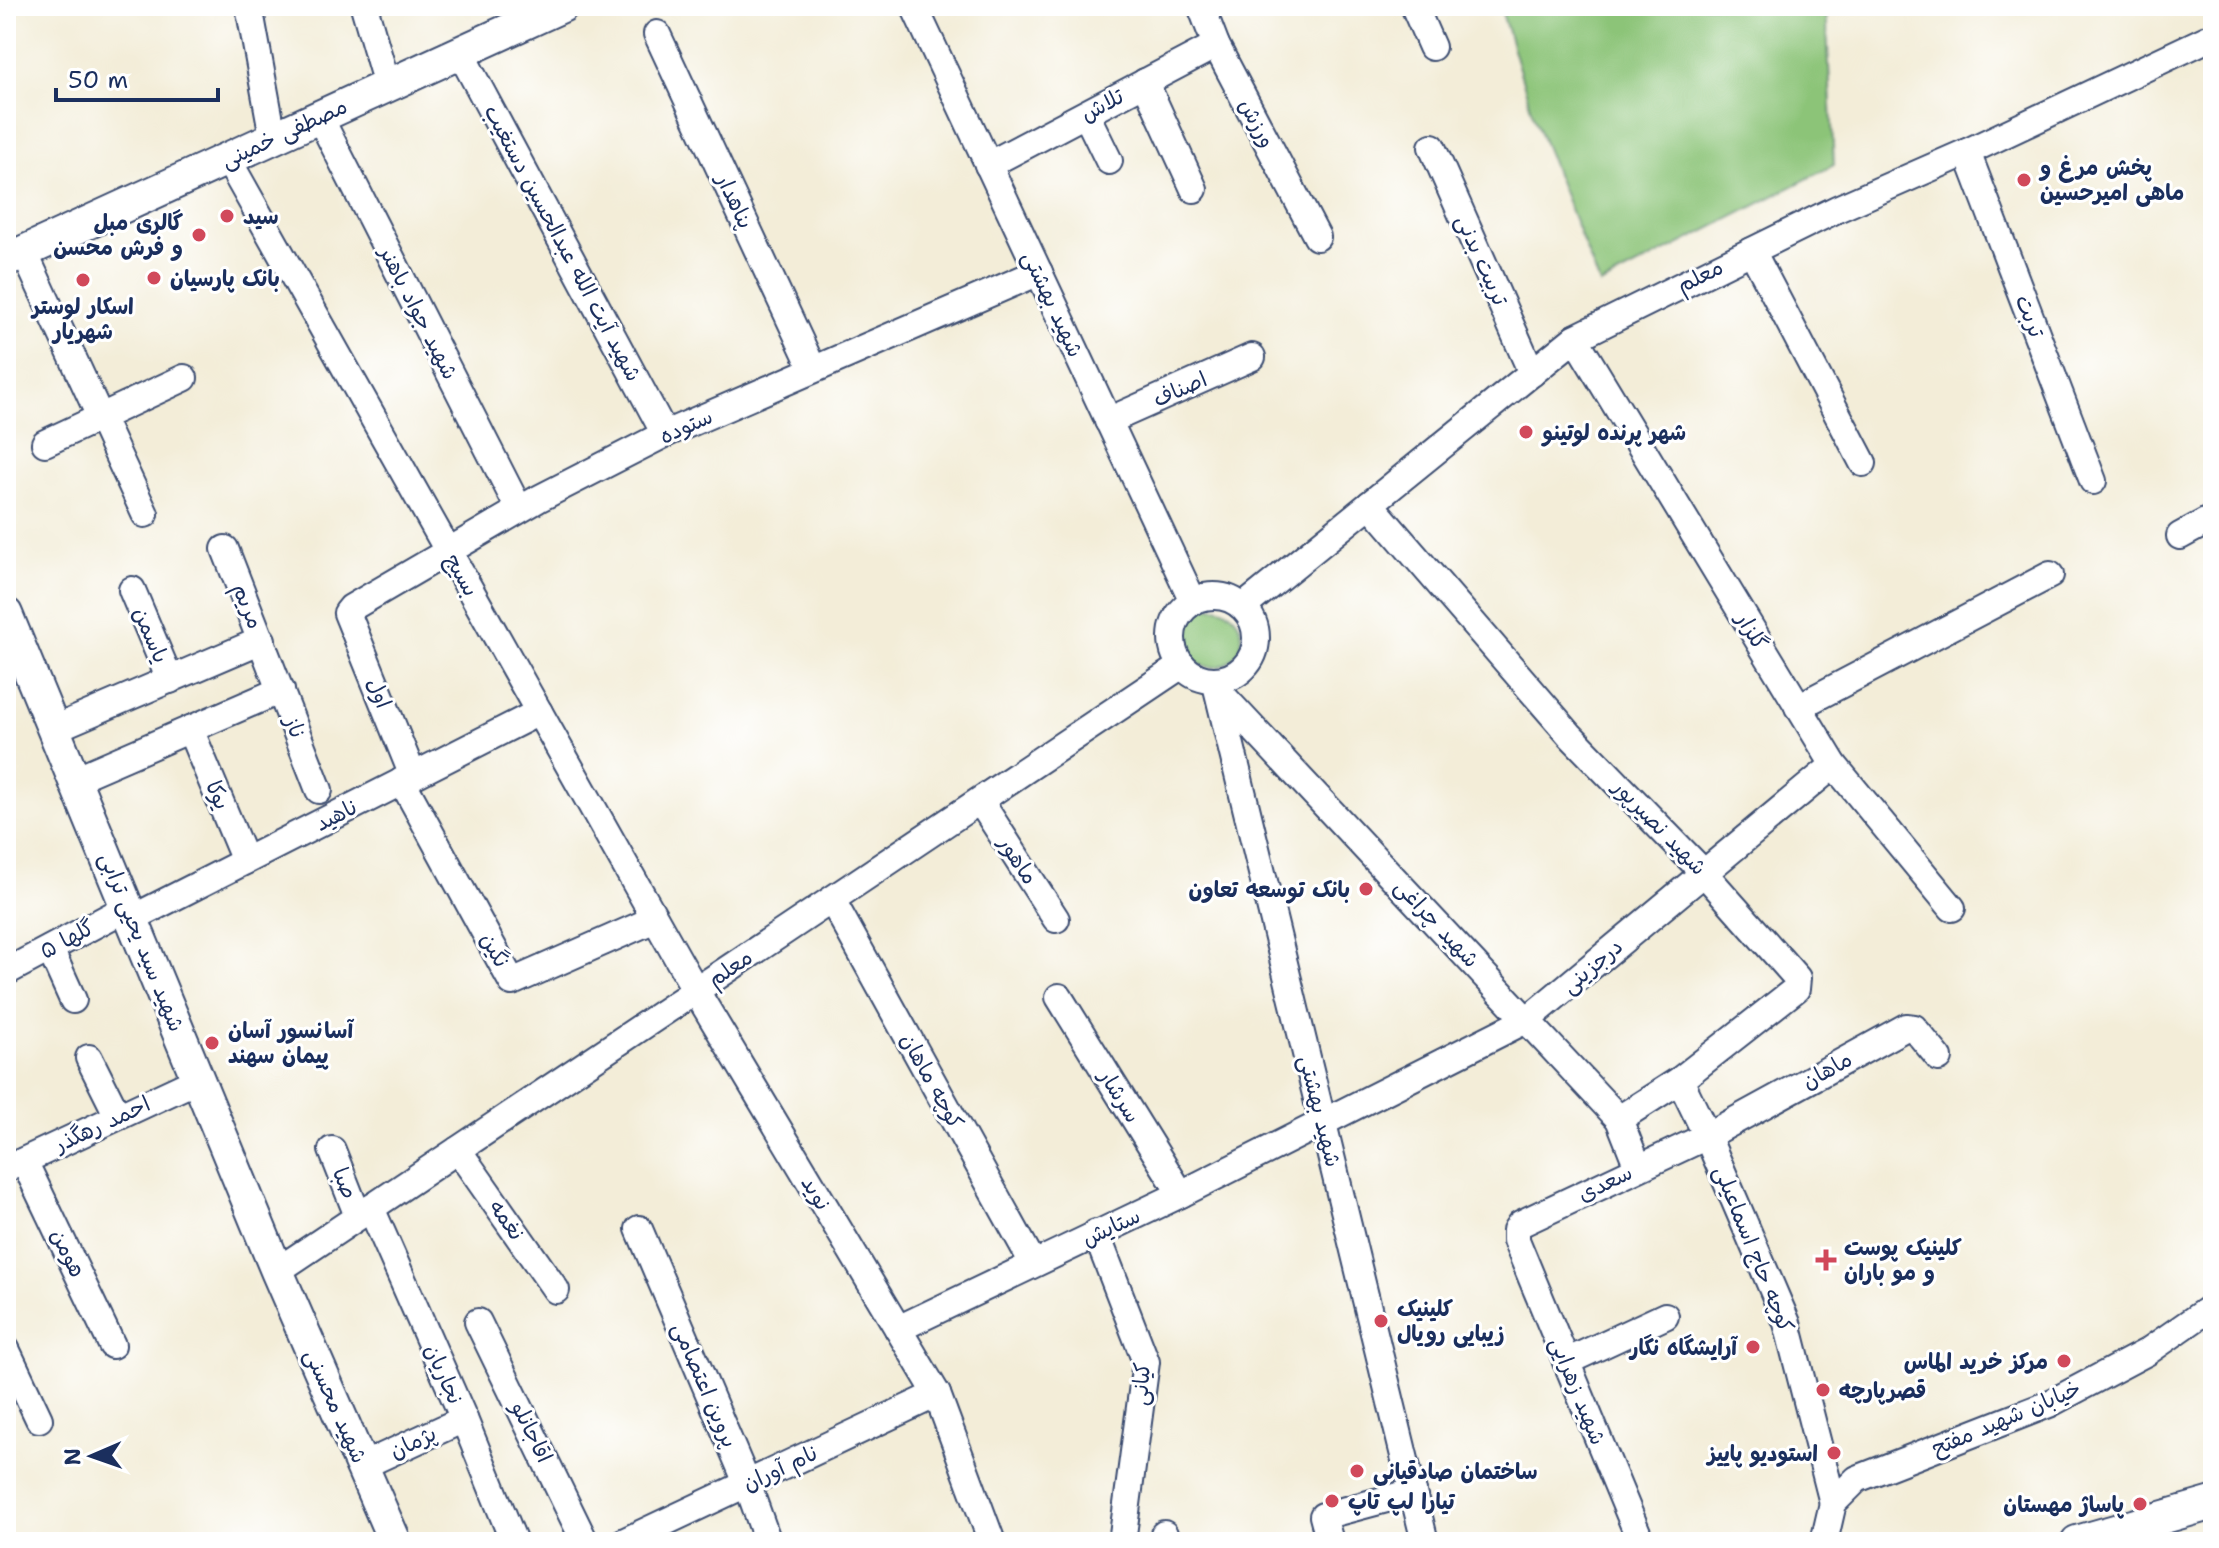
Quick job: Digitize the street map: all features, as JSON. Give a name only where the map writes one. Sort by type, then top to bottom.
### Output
[{"type":"main road","name":"مصطفی خمینی","points":[[15,256],[562,6]]},
{"type":"main road","name":"شهید سید یحیی ترابی","points":[[6,614],[13,651],[54,729],[277,1271]]},
{"type":"main road","name":"شهید محسنی","points":[[277,1271],[395,1542]]},
{"type":"main road","points":[[2077,1542],[2138,1534],[2213,1503]]},
{"type":"street","points":[[249,6],[273,137]]},
{"type":"street","points":[[364,6],[387,85]]},
{"type":"street","name":"شهید بهشتی","points":[[914,6],[1193,601]]},
{"type":"street","name":"ورزش","points":[[1201,6],[1216,45],[1317,237]]},
{"type":"street","points":[[1414,6],[1432,47]]},
{"type":"street","name":"پناهدار","points":[[657,34],[813,369]]},
{"type":"street","name":"معلم","points":[[1243,607],[1575,338],[1837,209],[1967,152],[2213,36]]},
{"type":"street","name":"تلاش","points":[[988,165],[1216,45]]},
{"type":"street","name":"شهید آیت الله عبدالحسین دستغیب","points":[[460,52],[665,434]]},
{"type":"street","points":[[1145,82],[1194,189]]},
{"type":"street","points":[[1086,114],[1109,161]]},
{"type":"street","name":"شهید جواد باهنر","points":[[319,116],[519,509]]},
{"type":"street","name":"تربیت بدنی","points":[[1432,147],[1532,373]]},
{"type":"street","name":"تربت","points":[[1967,152],[2093,481]]},
{"type":"street","name":"بسیج","points":[[227,158],[696,991]]},
{"type":"street","points":[[1752,251],[1863,463]]},
{"type":"street","points":[[15,256],[101,417],[145,514]]},
{"type":"street","name":"ستوده","points":[[348,610],[519,509],[665,434],[1039,272]]},
{"type":"street","name":"گلزار","points":[[1575,338],[1834,765],[1952,908]]},
{"type":"street","name":"اصناف","points":[[1108,421],[1252,357]]},
{"type":"street","points":[[45,443],[184,378]]},
{"type":"street","name":"شهید نصیرپور","points":[[1370,504],[1570,735],[1704,873],[1797,978],[1796,989],[1680,1080],[1619,1119]]},
{"type":"street","points":[[2180,536],[2213,518]]},
{"type":"street","name":"مریم","points":[[225,549],[266,652]]},
{"type":"street","points":[[1798,707],[2050,575]]},
{"type":"street","name":"یاسمن","points":[[132,590],[170,680]]},
{"type":"street","points":[[1219,596],[1243,607],[1251,619],[1255,647],[1250,660],[1240,670],[1216,685],[1182,665],[1172,643],[1172,631],[1176,619],[1193,601],[1219,596]]},
{"type":"street","name":"اول","points":[[348,610],[408,778]]},
{"type":"street","points":[[54,729],[170,680],[266,652]]},
{"type":"street","name":"ناز","points":[[266,652],[319,790]]},
{"type":"street","name":"معلم","points":[[277,1271],[1182,665]]},
{"type":"street","name":"شهید بهشتی","points":[[1216,685],[1425,1542]]},
{"type":"street","name":"شهید چراغی","points":[[1216,685],[1619,1119],[1638,1167]]},
{"type":"street","points":[[75,779],[281,690]]},
{"type":"street","name":"ناهید","points":[[131,912],[245,861],[539,712]]},
{"type":"street","name":"یوکا","points":[[190,729],[245,861]]},
{"type":"street","name":"درجزینی","points":[[1323,1123],[1528,1019],[1834,765]]},
{"type":"street","name":"نگین","points":[[408,778],[512,982],[655,919]]},
{"type":"street","name":"ماهور","points":[[980,801],[1056,919]]},
{"type":"street","name":"کوچه ماهان","points":[[832,900],[1033,1263]]},
{"type":"street","name":"گلها ۵","points":[[6,972],[131,912]]},
{"type":"street","points":[[50,949],[73,1000]]},
{"type":"street","name":"نوید","points":[[696,991],[937,1394],[992,1542]]},
{"type":"street","name":"سرشار","points":[[1059,997],[1181,1194]]},
{"type":"street","name":"ماهان","points":[[1707,1136],[1906,1027],[1914,1028],[1939,1058]]},
{"type":"street","points":[[89,1058],[118,1116]]},
{"type":"street","name":"احمد رهگذر","points":[[15,1165],[199,1079]]},
{"type":"street","name":"کوچه حاج اسماعیلی","points":[[1680,1080],[1787,1323],[1833,1503]]},
{"type":"street","name":"ستایش","points":[[898,1329],[1323,1123]]},
{"type":"street","name":"سعدی","points":[[1516,1240],[1516,1230],[1520,1224],[1707,1136]]},
{"type":"street","name":"صبا","points":[[332,1150],[365,1212]]},
{"type":"street","name":"نغمه","points":[[458,1150],[556,1290]]},
{"type":"street","name":"هومن","points":[[15,1165],[112,1345]]},
{"type":"street","name":"نجاریان","points":[[365,1212],[464,1419],[514,1542]]},
{"type":"street","name":"پروین اعتصامی","points":[[639,1229],[747,1483],[768,1542]]},
{"type":"street","name":"کیانی","points":[[1096,1233],[1146,1362],[1122,1542]]},
{"type":"street","name":"شهید زهرایی","points":[[1516,1240],[1641,1542]]},
{"type":"street","name":"خیابان شهید مفتح","points":[[1833,1503],[1857,1479],[2063,1397],[2147,1352],[2213,1306]]},
{"type":"street","points":[[1566,1362],[1665,1316]]},
{"type":"street","name":"اقاجانلو","points":[[478,1322],[585,1542]]},
{"type":"street","points":[[6,1349],[39,1419]]},
{"type":"street","name":"نام آوران","points":[[623,1542],[937,1394]]},
{"type":"street","name":"پژمان","points":[[362,1466],[464,1419]]},
{"type":"street","points":[[1330,1542],[1323,1516],[1413,1492]]},
{"type":"street","points":[[1824,1542],[1833,1503]]},
{"type":"green space","points":[[1500,6],[1826,6],[1834,165],[1600,285],[1533,115]]},
{"type":"green space","points":[[1212,607],[1233,616],[1242,637],[1233,658],[1212,667],[1191,658],[1182,637],[1191,616]]},
{"type":"place","name":"پخش مرغ و ماهی امیرحسین","points":[[2024,180]]},
{"type":"place","name":"سید","points":[[227,216]]},
{"type":"place","name":"گالری مبل و فرش محسن","points":[[199,235]]},
{"type":"place","name":"بانک پارسیان","points":[[154,278]]},
{"type":"place","name":"اسکار لوستر شهریار","points":[[83,280]]},
{"type":"place","name":"شهر پرنده لوتینو","points":[[1526,432]]},
{"type":"place","name":"بانک توسعه تعاون","points":[[1366,889]]},
{"type":"place","name":"آسانسور آسان پیمان سهند","points":[[212,1043]]},
{"type":"place","name":"کلینیک پوست و مو باران","points":[[1826,1260]]},
{"type":"place","name":"کلینیک زیبایی رویال","points":[[1381,1321]]},
{"type":"place","name":"آرایشگاه نگار","points":[[1753,1347]]},
{"type":"place","name":"مرکز خرید الماس","points":[[2064,1361]]},
{"type":"place","name":"قصرپارچه","points":[[1823,1390]]},
{"type":"place","name":"استودیو پاییز","points":[[1834,1453]]},
{"type":"place","name":"ساختمان صادقیانی","points":[[1357,1471]]},
{"type":"place","name":"تیارا لپ تاپ","points":[[1332,1501]]},
{"type":"place","name":"پاساژ مهستان","points":[[2140,1504]]}]
